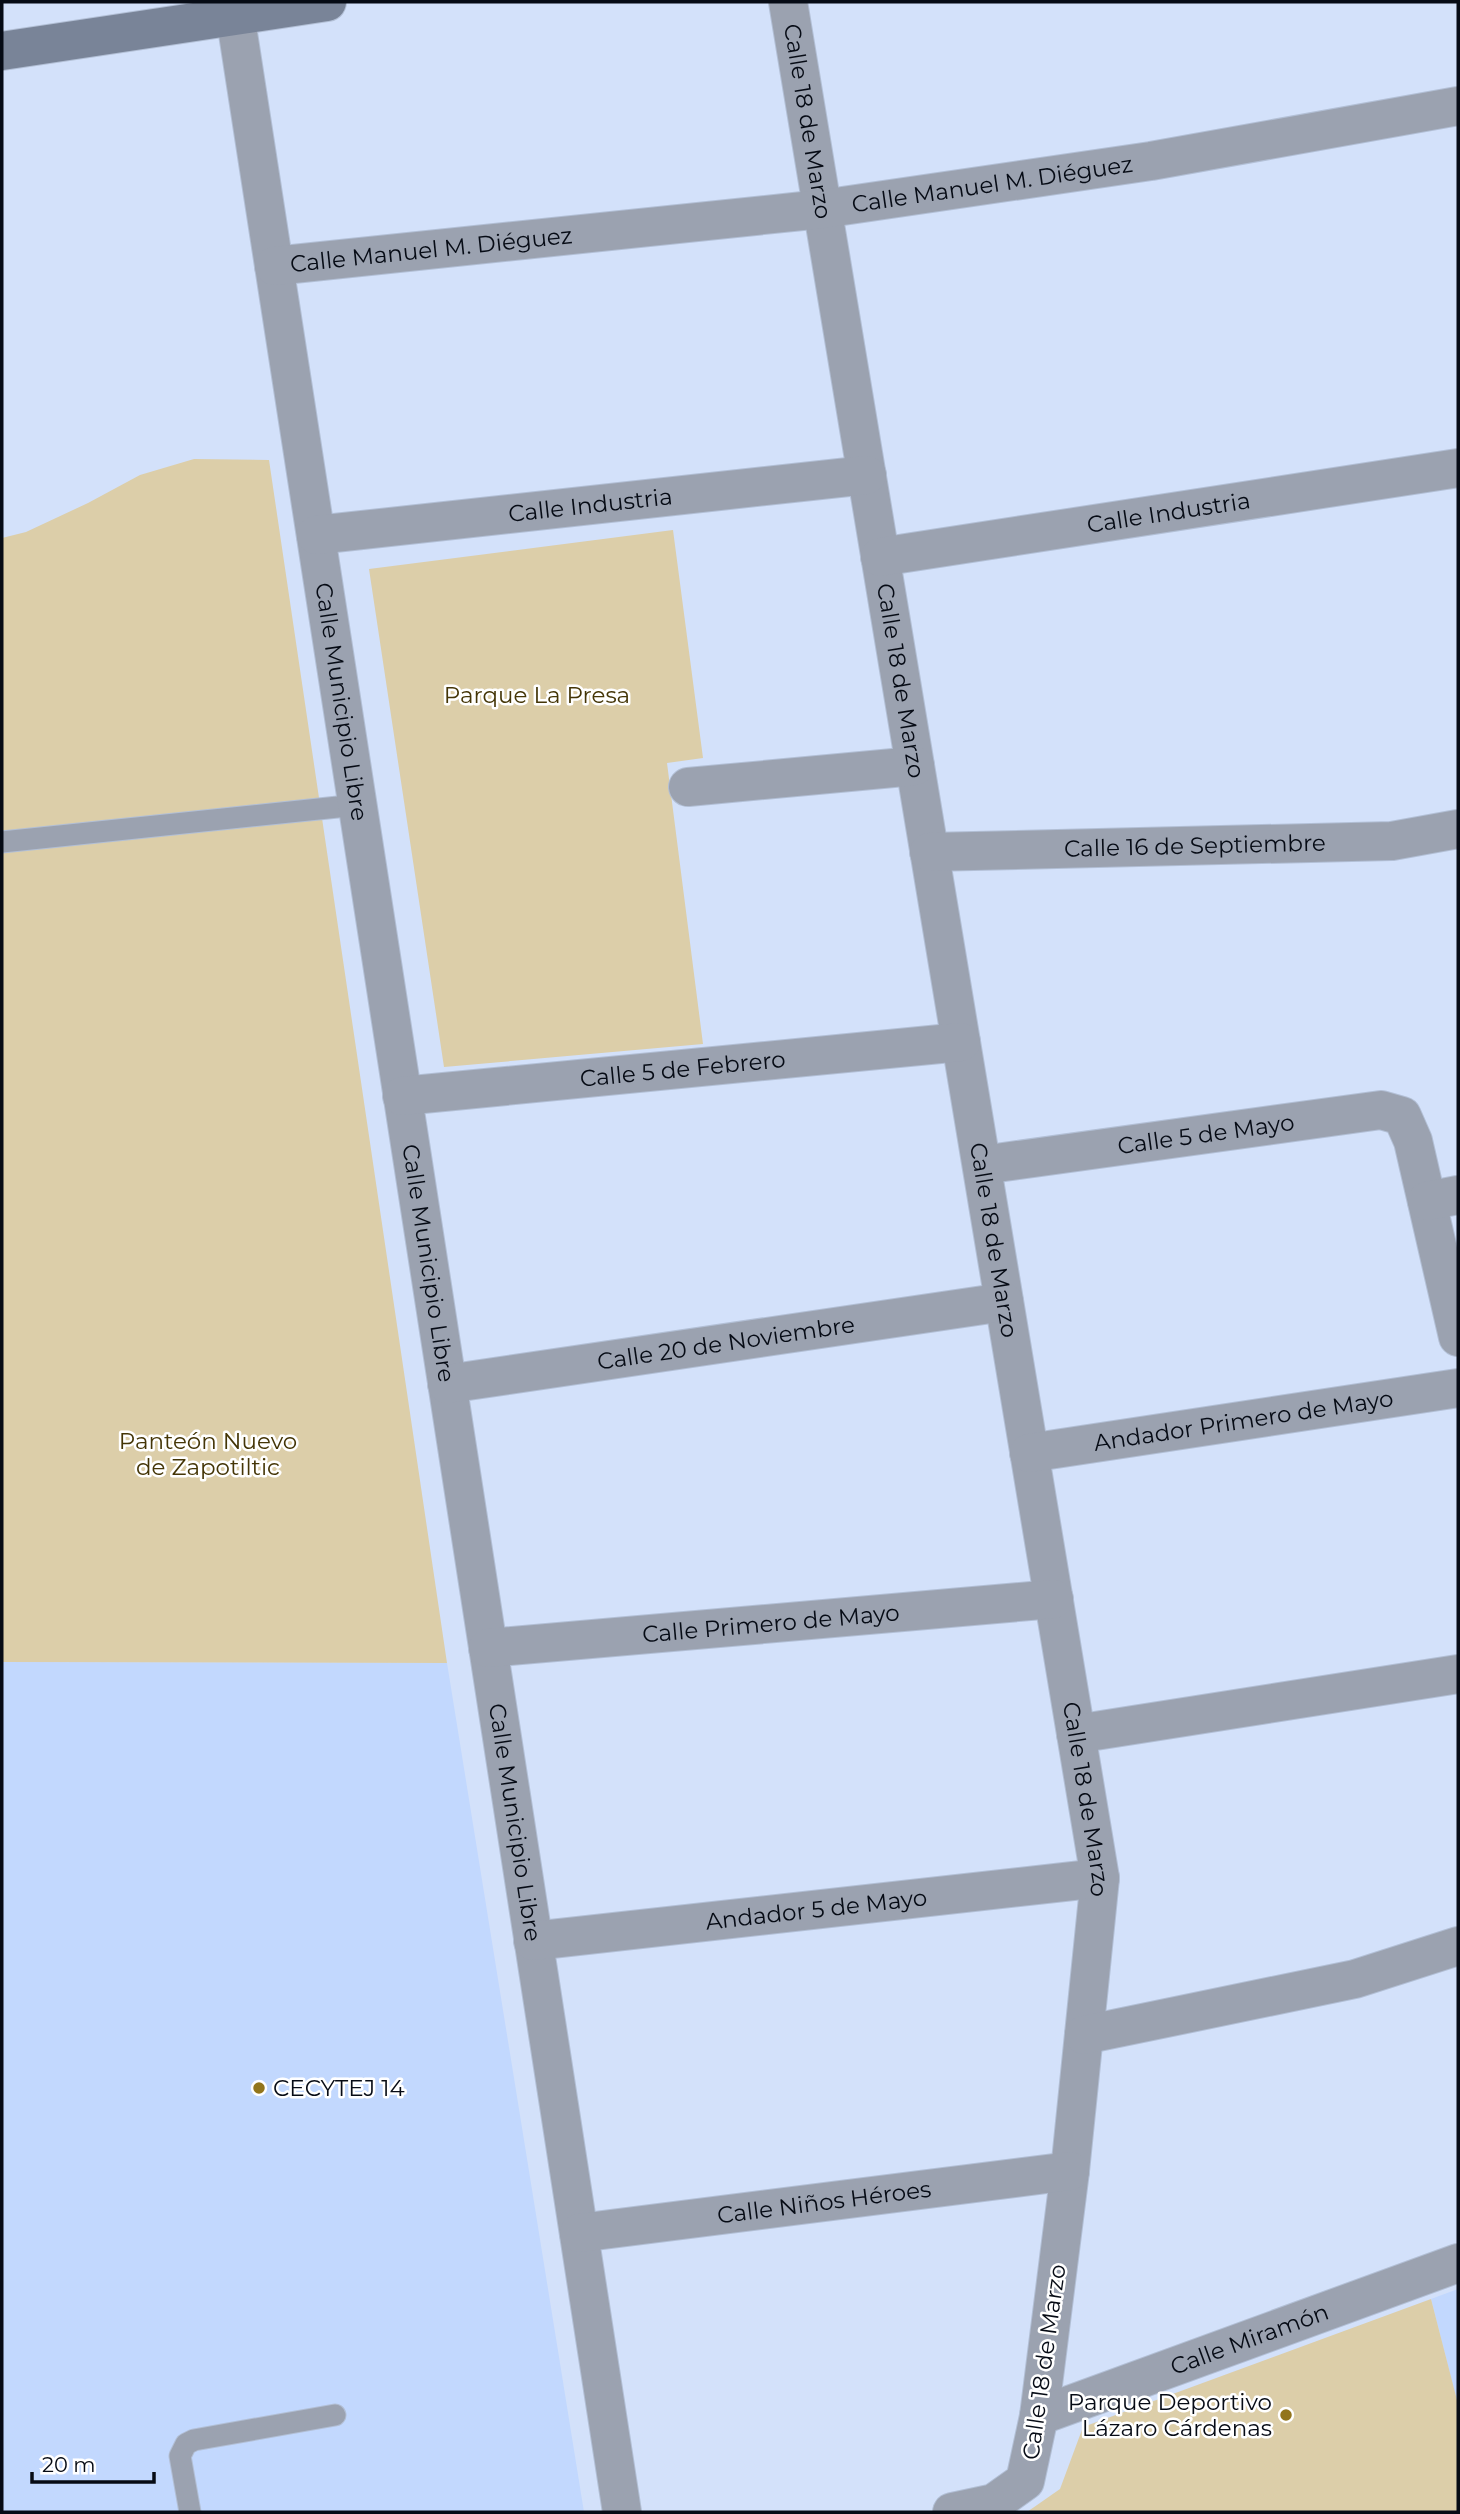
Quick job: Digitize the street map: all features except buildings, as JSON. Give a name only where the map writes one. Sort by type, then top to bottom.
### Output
[{"type":"street","points":[[2,51],[327,2]]},
{"type":"street","name":"Calle 18 de Marzo","points":[[788,2],[1100,1878],[1070,2171],[1040,2416],[1026,2481],[994,2503],[951,2512]]},
{"type":"street","name":"Calle Municipio Libre","points":[[235,14],[622,2512]]},
{"type":"street","name":"Calle Manuel M. Diéguez","points":[[274,266],[822,209],[1151,161],[1458,106]]},
{"type":"street","name":"Calle Industria","points":[[880,557],[1458,468]]},
{"type":"street","name":"Calle Industria","points":[[316,535],[867,475]]},
{"type":"street","points":[[688,787],[915,766]]},
{"type":"street","name":"Calle 16 de Septiembre","points":[[929,852],[1392,841],[1458,828]]},
{"type":"street","name":"Calle 5 de Febrero","points":[[402,1096],[961,1042]]},
{"type":"street","name":"Calle 5 de Mayo","points":[[982,1166],[1381,1110],[1402,1116],[1443,1198]]},
{"type":"street","points":[[1443,1198],[1458,1336]]},
{"type":"street","name":"Calle 20 de Noviembre","points":[[447,1384],[1004,1302]]},
{"type":"street","name":"Andador Primero de Mayo","points":[[1029,1453],[1458,1388]]},
{"type":"street","name":"Calle Primero de Mayo","points":[[488,1648],[1054,1599]]},
{"type":"street","points":[[1076,1734],[1458,1674]]},
{"type":"street","name":"Andador 5 de Mayo","points":[[533,1941],[1100,1878]]},
{"type":"street","points":[[1084,2035],[1355,1979],[1458,1946]]},
{"type":"street","name":"Calle Niños Héroes","points":[[579,2233],[1070,2171]]},
{"type":"street","name":"Calle Miramón","points":[[1040,2416],[1458,2263]]},
{"type":"lane","points":[[2,842],[357,805]]},
{"type":"lane","points":[[190,2512],[180,2456],[186,2444],[194,2440],[335,2415]]},
{"type":"shaded area","name":"CECYTEJ 14","points":[[2,1662],[447,1663],[584,2512],[2,2512]]},
{"type":"shaded area","points":[[1458,2289],[1458,2405],[1431,2299]]},
{"type":"green space","name":"Panteón Nuevo de Zapotiltic","points":[[194,459],[269,460],[447,1663],[2,1662],[2,538],[26,532],[140,475]]},
{"type":"green space","name":"Parque La Presa","points":[[673,530],[703,758],[667,763],[703,1044],[444,1067],[369,569]]},
{"type":"green space","name":"Parque Deportivo Lázaro Cárdenas","points":[[1431,2299],[1458,2404],[1458,2512],[1027,2512],[1060,2489],[1083,2427]]},
{"type":"place","name":"CECYTEJ 14","points":[[259,2088]]},
{"type":"place","name":"Parque Deportivo Lázaro Cárdenas","points":[[1286,2415]]}]
